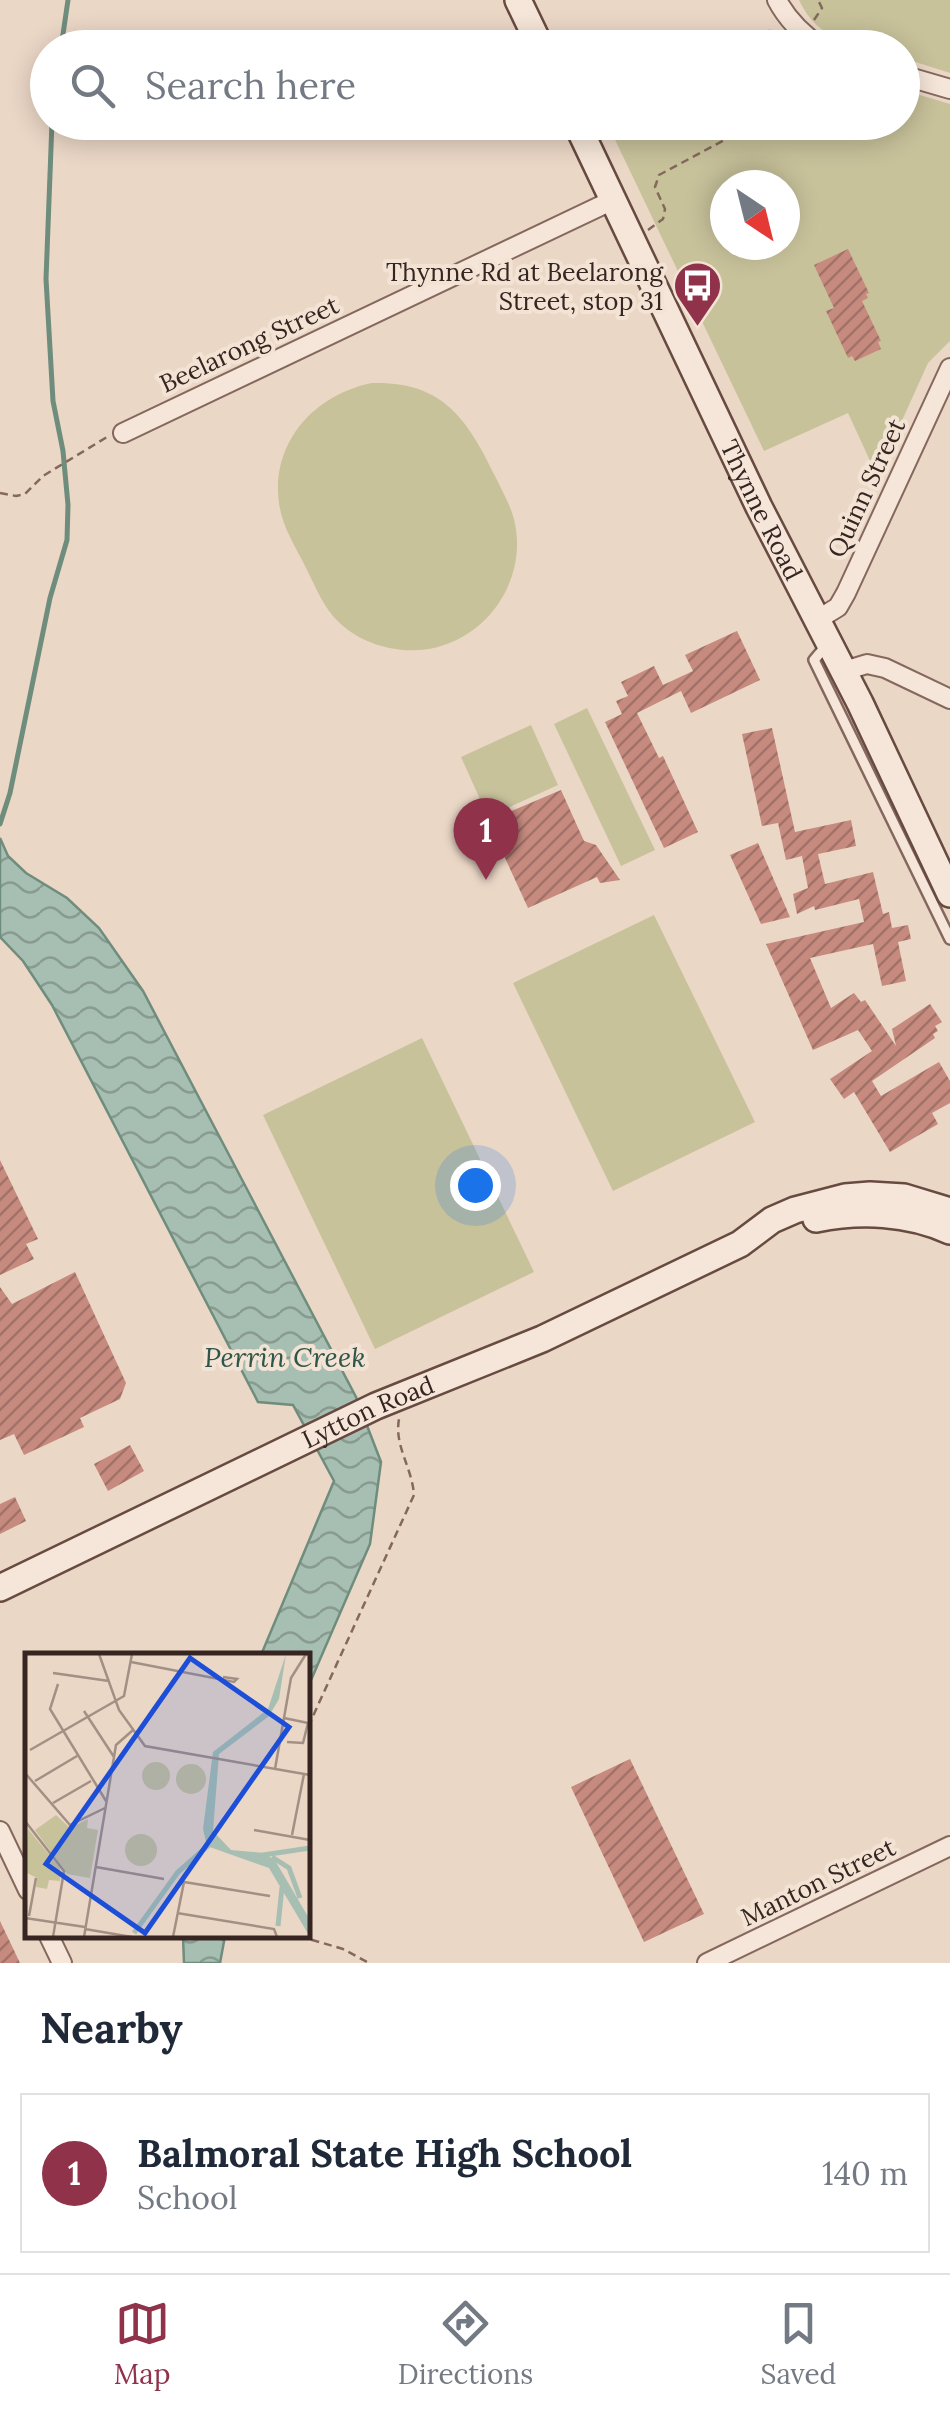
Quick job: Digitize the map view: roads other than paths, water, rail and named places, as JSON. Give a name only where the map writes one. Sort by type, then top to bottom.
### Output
[{"type":"main road","points":[[518,0],[532,30]]},
{"type":"main road","name":"Thynne Road","points":[[585,140],[950,894]]},
{"type":"main road","name":"Lytton Road","points":[[740,1244],[772,1220],[844,1197],[904,1198],[950,1211]]},
{"type":"main road","name":"Lytton Road","points":[[0,1588],[385,1402],[542,1339],[740,1244],[837,1215],[882,1214],[950,1230]]},
{"type":"street","points":[[778,0],[799,30]]},
{"type":"street","points":[[920,80],[950,89]]},
{"type":"street","name":"Beelarong Street","points":[[123,432],[614,200]]},
{"type":"street","name":"Quinn Street","points":[[823,631],[846,593],[950,368]]},
{"type":"street","points":[[844,672],[867,664],[884,668],[950,699]]},
{"type":"street","points":[[0,1831],[25,1884]]},
{"type":"street","name":"Manton Street","points":[[707,1963],[950,1846]]},
{"type":"street","points":[[50,1938],[62,1963]]},
{"type":"lane","points":[[823,631],[814,660],[950,939]]},
{"type":"water","name":"Perrin Creek","points":[[0,838],[8,856],[26,873],[67,898],[99,928],[143,991],[356,1397],[381,1462],[370,1544],[310,1682],[310,1653],[262,1653],[334,1481],[293,1405],[258,1402],[52,1005],[23,961],[0,937]]},
{"type":"water","points":[[183,1938],[225,1938],[220,1963],[184,1963]]},
{"type":"waterway","points":[[64,30],[68,0]]},
{"type":"waterway","points":[[0,824],[10,793],[50,598],[67,540],[68,505],[53,401],[46,279],[51,140]]},
{"type":"place","name":"Thynne Rd at Beelarong Street, stop 31","points":[[698,328]]},
{"type":"place","name":"Balmoral State High School","points":[[486,880]]}]
